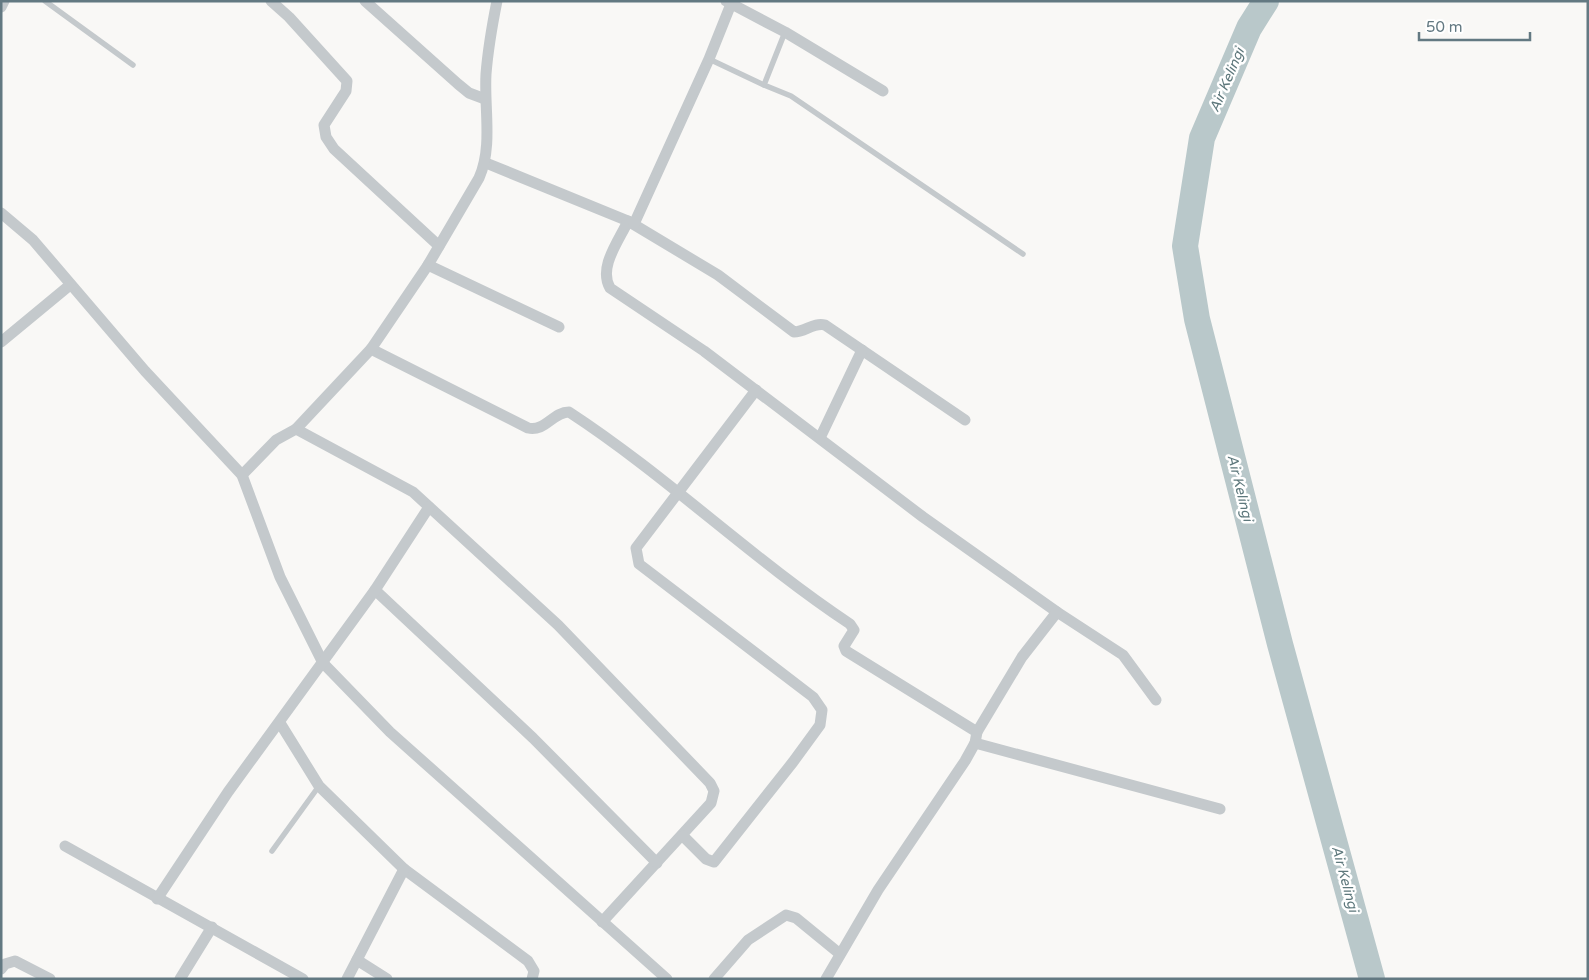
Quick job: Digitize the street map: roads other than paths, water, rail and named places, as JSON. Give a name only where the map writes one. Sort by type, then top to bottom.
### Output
[{"type":"street","points":[[1,7],[4,1]]},
{"type":"street","points":[[271,1],[289,17],[348,81],[346,91],[324,125],[326,137],[334,149],[439,246]]},
{"type":"street","points":[[365,1],[464,88],[479,98],[485,99]]},
{"type":"street","points":[[242,474],[276,440],[296,429],[371,349],[428,265],[486,163],[485,99],[488,44],[497,1]]},
{"type":"street","points":[[883,91],[785,32],[728,3],[709,60],[631,222],[607,265],[605,274],[610,288],[704,351],[923,517],[1057,612],[1123,656],[1156,700]]},
{"type":"street","points":[[486,163],[631,222],[718,275],[794,332],[821,324],[965,420]]},
{"type":"street","points":[[1,213],[25,231],[145,371],[242,474],[280,577],[323,663],[390,732],[667,979]]},
{"type":"street","points":[[428,265],[559,327]]},
{"type":"street","points":[[1,342],[70,285]]},
{"type":"street","points":[[371,349],[528,428],[539,428],[562,413],[569,412],[678,491],[800,591],[852,626],[854,630],[844,646],[846,651],[976,738],[1220,809]]},
{"type":"street","points":[[820,438],[862,350]]},
{"type":"street","points":[[682,836],[706,859],[714,862],[794,762],[820,725],[822,718],[820,704],[813,697],[638,564],[636,548],[756,390]]},
{"type":"street","points":[[296,429],[413,492],[558,625],[710,783],[714,798],[682,836],[602,922]]},
{"type":"street","points":[[157,899],[228,792],[376,590],[429,507]]},
{"type":"street","points":[[376,590],[533,738],[657,862]]},
{"type":"street","points":[[826,979],[878,890],[965,761],[1022,657],[1057,612]]},
{"type":"street","points":[[280,723],[319,786],[404,869],[528,961],[534,971],[532,979]]},
{"type":"street","points":[[65,846],[303,979]]},
{"type":"street","points":[[347,979],[404,869]]},
{"type":"street","points":[[714,979],[748,940],[786,915],[796,918],[840,954]]},
{"type":"street","points":[[180,979],[212,927]]},
{"type":"street","points":[[357,960],[387,979]]},
{"type":"street","points":[[1,969],[4,964],[15,961],[50,979]]},
{"type":"lane","points":[[45,1],[133,65]]},
{"type":"lane","points":[[764,85],[785,32]]},
{"type":"lane","points":[[709,60],[791,96],[1023,254]]},
{"type":"lane","points":[[272,851],[319,786]]},
{"type":"waterway","name":"Air Kelingi","points":[[1266,1],[1249,28],[1202,138],[1185,246],[1197,319],[1280,644],[1372,979]]}]
